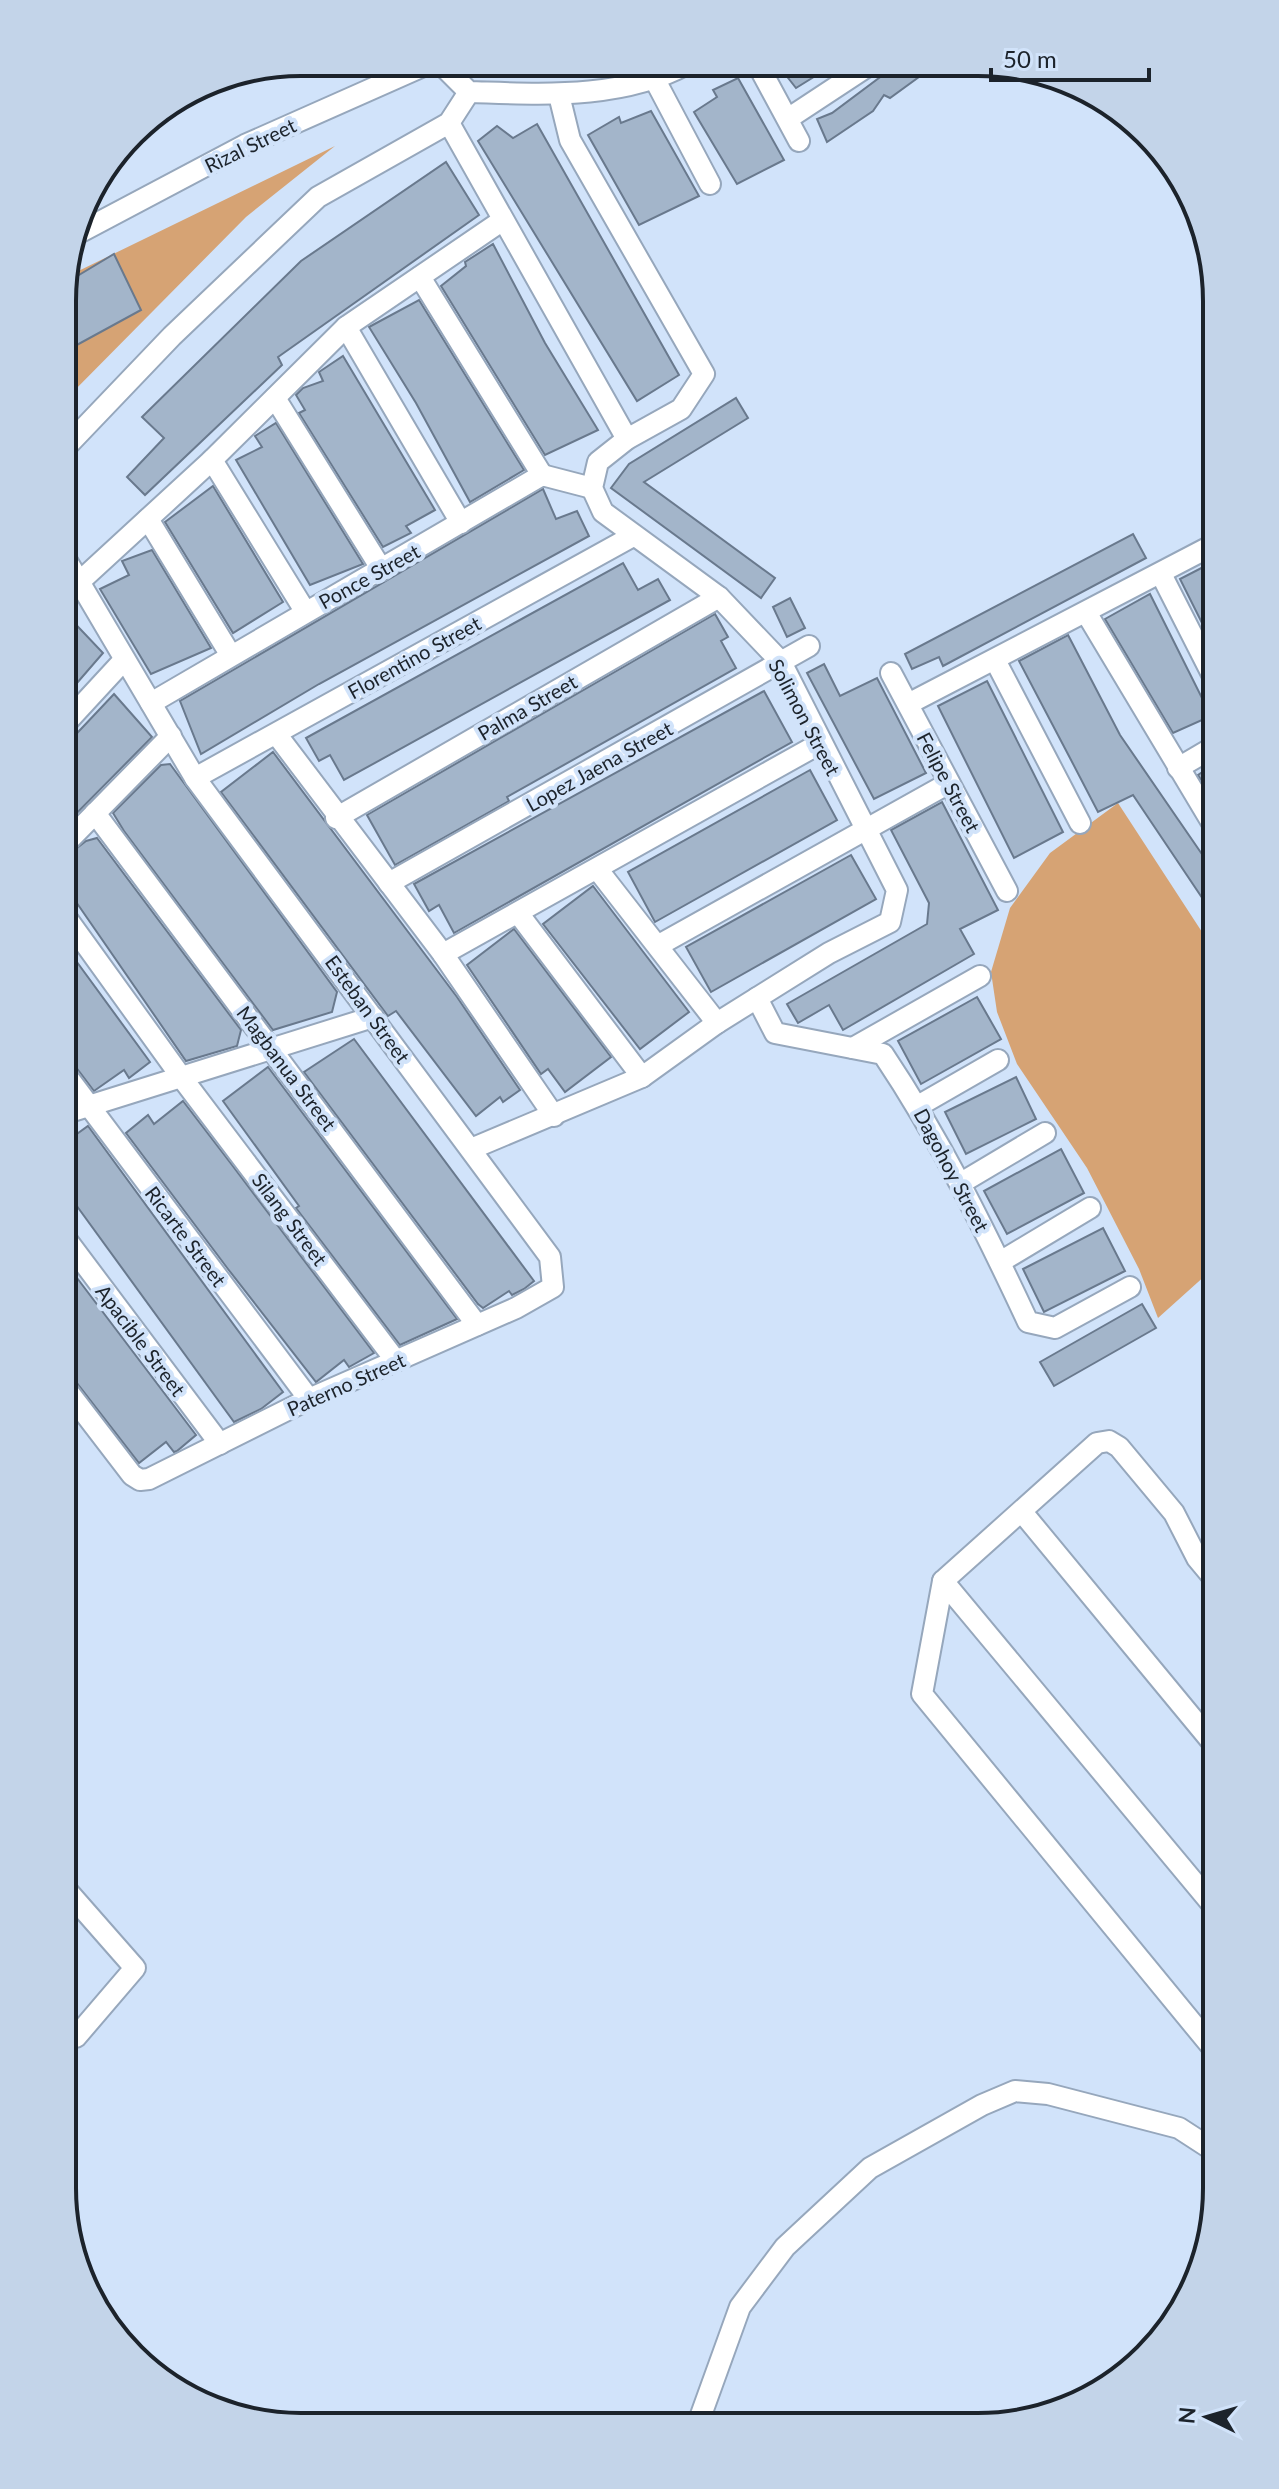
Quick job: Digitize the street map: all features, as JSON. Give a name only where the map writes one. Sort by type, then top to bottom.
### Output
[{"type":"street","name":"Rizal Street","points":[[88,228],[245,145],[401,76]]},
{"type":"street","points":[[453,76],[469,92],[559,95],[655,80],[663,76]]},
{"type":"street","points":[[764,76],[799,141]]},
{"type":"street","points":[[789,118],[853,76]]},
{"type":"street","points":[[655,80],[710,184]]},
{"type":"street","points":[[76,436],[172,336],[318,197],[449,123],[469,92]]},
{"type":"street","points":[[420,277],[542,475],[592,488],[598,462],[627,439],[681,409],[704,374],[570,140],[559,95]]},
{"type":"street","points":[[449,123],[627,439]]},
{"type":"street","points":[[76,582],[212,460],[346,327],[503,220]]},
{"type":"street","points":[[346,327],[461,523]]},
{"type":"street","points":[[275,398],[382,570]]},
{"type":"street","points":[[212,460],[305,611]]},
{"type":"street","name":"Ponce Street","points":[[151,703],[230,654],[382,570],[542,475]]},
{"type":"street","name":"Solimon Street","points":[[471,1149],[642,1077],[717,1023],[829,953],[890,922],[897,890],[819,744],[781,662],[719,597],[603,512],[592,488]]},
{"type":"street","points":[[148,519],[230,654]]},
{"type":"street","name":"Florentino Street","points":[[195,778],[633,536]]},
{"type":"street","points":[[908,704],[1087,614],[1203,551]]},
{"type":"street","points":[[1161,574],[1203,656]]},
{"type":"street","name":"Esteban Street","points":[[76,577],[195,778],[550,1257],[553,1287]]},
{"type":"street","name":"Palma Street","points":[[336,818],[719,597]]},
{"type":"street","points":[[1087,614],[1203,808]]},
{"type":"street","name":"Lopez Jaena Street","points":[[389,883],[809,646]]},
{"type":"street","points":[[76,712],[124,660]]},
{"type":"street","points":[[995,660],[1080,823]]},
{"type":"street","name":"Felipe Street","points":[[891,673],[1007,891]]},
{"type":"street","points":[[277,735],[336,818],[443,954],[554,1116]]},
{"type":"street","points":[[76,833],[171,736]]},
{"type":"street","points":[[443,954],[819,744]]},
{"type":"street","points":[[1178,768],[1203,753]]},
{"type":"street","points":[[659,945],[949,783]]},
{"type":"street","name":"Magbanua Street","points":[[95,813],[477,1325]]},
{"type":"street","points":[[598,870],[717,1023]]},
{"type":"street","points":[[518,913],[642,1077]]},
{"type":"street","name":"Silang Street","points":[[76,931],[182,1078],[396,1361]]},
{"type":"street","points":[[853,1048],[980,976]]},
{"type":"street","name":"Dagohoy Street","points":[[757,998],[775,1033],[883,1054],[918,1106],[961,1183],[1028,1322],[1055,1328],[1130,1287]]},
{"type":"street","points":[[76,1110],[373,1017]]},
{"type":"street","points":[[918,1106],[998,1060]]},
{"type":"street","name":"Ricarte Street","points":[[76,1088],[309,1399]]},
{"type":"street","points":[[961,1183],[1045,1133]]},
{"type":"street","points":[[1000,1262],[1090,1208]]},
{"type":"street","name":"Apacible Street","points":[[76,1260],[220,1444]]},
{"type":"street","name":"Paterno Street","points":[[76,1401],[140,1480],[149,1479],[309,1399],[477,1325],[553,1287]]},
{"type":"street","points":[[1203,1565],[1174,1513],[1119,1447],[1109,1441],[1097,1443],[943,1581],[922,1694],[1203,2036]]},
{"type":"street","points":[[1022,1512],[1203,1731]]},
{"type":"street","points":[[943,1581],[1203,1893]]},
{"type":"street","points":[[76,1901],[135,1968],[76,2037]]},
{"type":"street","points":[[702,2413],[740,2307],[785,2247],[870,2168],[982,2105],[1015,2091],[1048,2094],[1179,2128],[1203,2144]]},
{"type":"shaded area","points":[[335,146],[246,217],[76,389],[78,271]]},
{"type":"shaded area","points":[[1118,803],[1203,934],[1203,1278],[1158,1318],[1139,1269],[1087,1168],[1017,1064],[997,1012],[991,972],[1010,908],[1050,853]]},
{"type":"building","points":[[787,76],[815,76],[796,88]]},
{"type":"building","points":[[882,76],[920,76],[890,98],[884,95],[873,111],[827,142],[817,119],[832,113]]},
{"type":"building","points":[[738,78],[784,160],[737,184],[694,112],[717,97],[713,90]]},
{"type":"building","points":[[651,111],[699,196],[639,225],[588,135],[619,117],[621,123]]},
{"type":"building","points":[[537,124],[679,375],[637,401],[478,141],[497,126],[513,138]]},
{"type":"building","points":[[446,162],[479,215],[278,357],[282,365],[145,495],[127,477],[164,438],[142,417],[301,261]]},
{"type":"building","points":[[493,244],[545,343],[598,430],[545,455],[441,286],[466,266],[465,262]]},
{"type":"building","points":[[114,254],[141,310],[76,345],[77,276]]},
{"type":"building","points":[[419,300],[524,470],[470,502],[416,403],[369,327]]},
{"type":"building","points":[[343,356],[435,510],[406,526],[411,533],[383,547],[299,413],[305,410],[296,395],[303,388],[323,381],[319,372]]},
{"type":"building","points":[[736,398],[748,418],[644,482],[775,578],[761,598],[611,488],[629,464]]},
{"type":"building","points":[[276,423],[363,564],[310,585],[236,460],[262,447],[255,436]]},
{"type":"building","points":[[213,486],[283,602],[233,633],[165,522]]},
{"type":"building","points":[[543,489],[556,519],[577,511],[589,536],[319,684],[201,754],[180,701]]},
{"type":"building","points":[[1133,534],[1146,558],[943,666],[939,657],[912,669],[905,654]]},
{"type":"building","points":[[152,550],[211,648],[151,674],[100,589],[129,575],[122,561]]},
{"type":"building","points":[[623,563],[638,590],[658,579],[670,600],[344,780],[330,755],[319,761],[306,738]]},
{"type":"building","points":[[1203,567],[1203,625],[1180,579]]},
{"type":"building","points":[[1150,594],[1203,700],[1203,720],[1173,733],[1105,619]]},
{"type":"building","points":[[790,598],[805,628],[787,637],[773,607]]},
{"type":"building","points":[[715,614],[728,637],[721,641],[736,668],[507,797],[509,801],[395,865],[367,815]]},
{"type":"building","points":[[76,625],[103,653],[76,684]]},
{"type":"building","points":[[1068,635],[1120,735],[1203,856],[1203,899],[1133,795],[1098,812],[1019,661]]},
{"type":"building","points":[[824,664],[840,696],[877,678],[926,773],[874,799],[807,673]]},
{"type":"building","points":[[987,681],[1063,832],[1014,858],[938,706]]},
{"type":"building","points":[[764,691],[792,742],[454,933],[439,905],[429,911],[414,884]]},
{"type":"building","points":[[114,694],[152,737],[76,814],[76,734]]},
{"type":"building","points":[[273,752],[457,997],[520,1090],[503,1102],[500,1097],[476,1116],[396,1011],[388,1016],[221,792]]},
{"type":"building","points":[[170,764],[337,992],[332,1012],[273,1030],[124,831],[113,813],[161,765]]},
{"type":"building","points":[[810,770],[837,820],[655,922],[628,872]]},
{"type":"building","points":[[942,802],[998,910],[960,929],[974,954],[843,1030],[829,1005],[798,1023],[787,1004],[927,924],[929,903],[891,830]]},
{"type":"building","points":[[97,838],[241,1030],[237,1046],[186,1061],[76,902],[76,849]]},
{"type":"building","points":[[851,855],[876,899],[711,992],[686,947]]},
{"type":"building","points":[[593,886],[689,1012],[640,1049],[543,924]]},
{"type":"building","points":[[514,929],[611,1057],[565,1092],[548,1069],[541,1074],[467,965]]},
{"type":"building","points":[[76,961],[150,1062],[129,1078],[124,1070],[94,1091],[76,1067]]},
{"type":"building","points":[[977,997],[1001,1039],[921,1084],[898,1041]]},
{"type":"building","points":[[354,1039],[534,1281],[524,1289],[512,1295],[509,1291],[483,1308],[478,1304],[304,1072]]},
{"type":"building","points":[[268,1067],[457,1319],[400,1345],[296,1208],[299,1206],[223,1101]]},
{"type":"building","points":[[1016,1077],[1036,1119],[966,1154],[945,1112]]},
{"type":"building","points":[[183,1101],[374,1353],[349,1367],[344,1360],[316,1382],[228,1269],[126,1133],[148,1115],[154,1124]]},
{"type":"building","points":[[88,1126],[283,1392],[261,1409],[234,1422],[76,1205],[76,1135]]},
{"type":"building","points":[[1061,1149],[1084,1193],[1007,1234],[984,1191]]},
{"type":"building","points":[[1103,1228],[1125,1271],[1044,1312],[1023,1269]]},
{"type":"building","points":[[76,1277],[196,1435],[174,1452],[166,1442],[139,1463],[76,1382]]},
{"type":"building","points":[[1142,1304],[1156,1328],[1054,1386],[1040,1362]]}]
